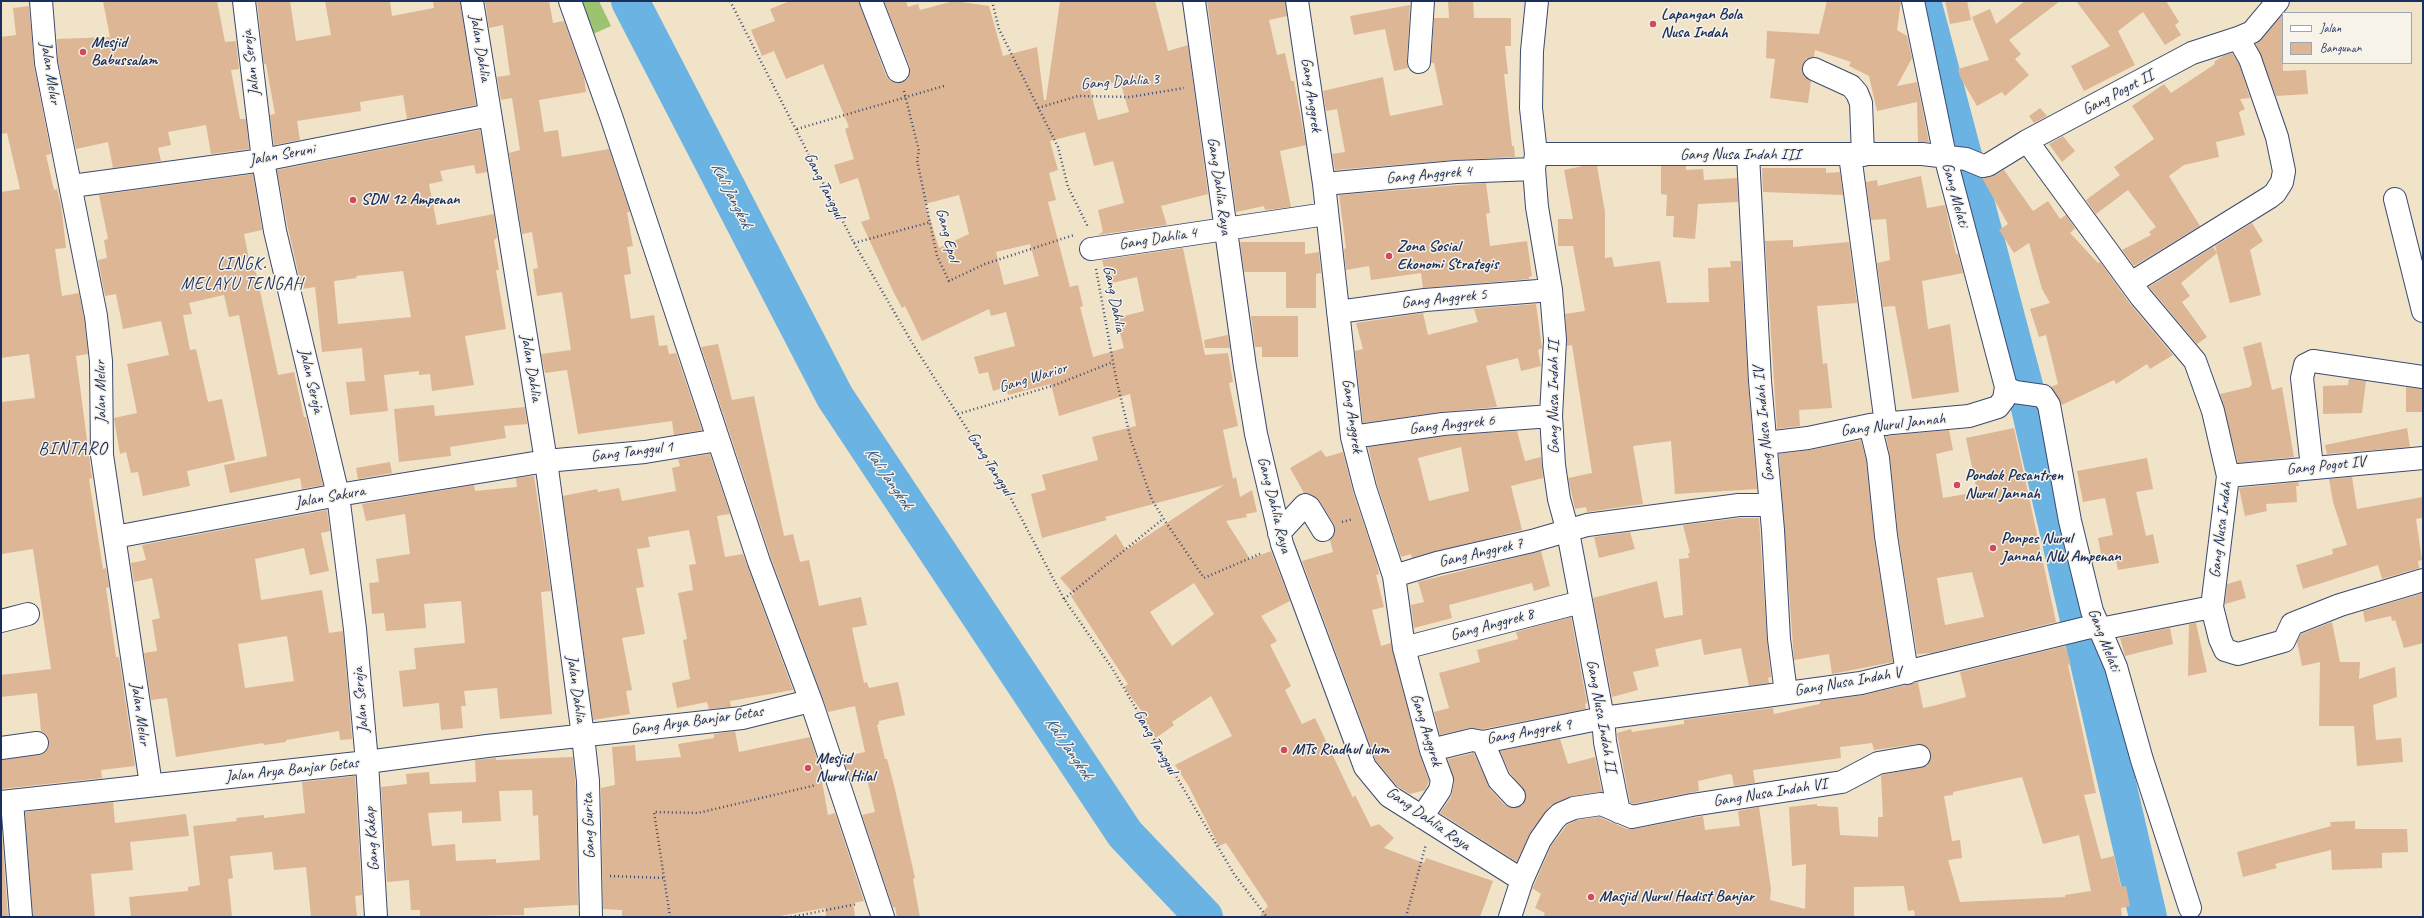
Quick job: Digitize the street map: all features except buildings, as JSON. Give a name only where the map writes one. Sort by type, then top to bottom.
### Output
[{"type":"street","name":"Jalan Melur","points":[[41,1],[46,63],[72,186],[96,316],[100,361],[102,454],[151,785]]},
{"type":"street","name":"Jalan Seroja","points":[[244,1],[263,160],[275,231],[338,495],[355,629],[367,762]]},
{"type":"street","name":"Jalan Dahlia","points":[[472,1],[546,461],[583,736]]},
{"type":"street","points":[[570,1],[612,118],[759,562],[838,780],[881,909]]},
{"type":"street","points":[[871,1],[898,71]]},
{"type":"street","name":"Gang Dahlia Raya","points":[[1194,1],[1204,85],[1256,434],[1280,539],[1365,767],[1389,796],[1522,880]]},
{"type":"street","name":"Gang Anggrek","points":[[1298,1],[1324,184],[1326,214],[1352,437],[1372,512],[1394,576],[1404,648],[1431,750],[1442,785],[1427,821]]},
{"type":"street","points":[[1419,62],[1423,1]]},
{"type":"street","name":"Gang Nusa Indah II","points":[[1537,1],[1532,51],[1532,94],[1537,207],[1551,290],[1555,340],[1551,416],[1559,499],[1568,532],[1603,718],[1605,742],[1619,812]]},
{"type":"street","name":"Gang Melati","points":[[1913,1],[1954,157],[2011,389],[2037,394],[2046,399],[2049,405],[2070,521],[2095,628],[2116,667],[2142,760],[2190,908]]},
{"type":"street","name":"Gang Pogot II","points":[[1954,157],[1983,166],[1988,165],[2027,141],[2192,53],[2252,32],[2278,1]]},
{"type":"street","points":[[2027,141],[2130,283],[2270,197],[2276,193],[2282,182],[2284,171],[2277,137],[2250,59],[2238,38]]},
{"type":"street","points":[[1814,69],[1851,86],[1857,92],[1861,103],[1856,155],[1878,425],[1878,458],[1886,536],[1907,673]]},
{"type":"street","name":"Jalan Seruni","points":[[72,186],[263,160],[490,115]]},
{"type":"street","name":"Gang Nusa Indah III","points":[[1535,161],[1748,155],[1954,157]]},
{"type":"street","name":"Gang Nusa Indah IV","points":[[1748,155],[1760,374],[1771,505],[1779,639],[1786,693]]},
{"type":"street","name":"Gang Anggrek 4","points":[[1324,184],[1456,172],[1535,161]]},
{"type":"street","points":[[2395,199],[2417,255],[2423,312]]},
{"type":"street","name":"Gang Dahlia 4","points":[[1091,240],[1226,229],[1326,214]]},
{"type":"street","name":"Gang Nusa Indah","points":[[2130,283],[2195,361],[2213,411],[2228,476],[2212,607]]},
{"type":"street","name":"Gang Anggrek 5","points":[[1338,312],[1425,300],[1551,290]]},
{"type":"street","points":[[2312,467],[2302,378],[2305,365],[2313,361],[2423,378]]},
{"type":"street","name":"Gang Nurul Jannah","points":[[1766,443],[1808,438],[1878,425],[1969,416],[1998,406],[2011,389]]},
{"type":"street","name":"Gang Anggrek 6","points":[[1352,437],[1443,424],[1551,416]]},
{"type":"street","name":"Gang Tanggul 1","points":[[546,461],[645,452],[718,440]]},
{"type":"street","name":"Gang Pogot IV","points":[[2228,476],[2312,467],[2423,458]]},
{"type":"street","name":"Jalan Sakura","points":[[115,537],[338,495],[546,461]]},
{"type":"street","points":[[1280,539],[1305,505],[1309,507],[1323,530]]},
{"type":"street","name":"Gang Anggrek 7","points":[[1394,576],[1437,563],[1568,532],[1587,525],[1633,517],[1707,511],[1739,505],[1771,505]]},
{"type":"street","points":[[2212,607],[2220,639],[2225,650],[2238,654],[2284,641],[2292,624],[2340,605],[2423,580]]},
{"type":"street","name":"Gang Anggrek 8","points":[[1404,648],[1581,602]]},
{"type":"street","name":"Gang Nusa Indah V","points":[[1603,718],[1861,683],[2069,633],[2212,607]]},
{"type":"street","points":[[1,621],[28,614]]},
{"type":"street","name":"Gang Arya Banjar Getas","points":[[583,736],[742,718],[810,701]]},
{"type":"street","name":"Gang Anggrek 9","points":[[1431,750],[1472,740],[1483,742],[1603,718]]},
{"type":"street","name":"Jalan Arya Banjar Getas","points":[[6,801],[367,762],[487,746],[583,736]]},
{"type":"street","name":"Gang Gurita","points":[[583,736],[588,781],[592,917]]},
{"type":"street","points":[[1483,742],[1499,780],[1514,796]]},
{"type":"street","points":[[1,748],[37,744]]},
{"type":"street","name":"Gang Nusa Indah VI","points":[[1522,880],[1540,840],[1560,814],[1574,808],[1601,804],[1632,817],[1692,805],[1842,782],[1878,763],[1919,756]]},
{"type":"street","name":"Gang Kakap","points":[[367,762],[376,917]]},
{"type":"street","points":[[6,801],[21,917]]},
{"type":"street","points":[[1510,917],[1522,880]]},
{"type":"path","name":"Gang Tanggul","points":[[730,1],[797,128],[816,172],[854,244],[914,346],[1008,493],[1064,599],[1112,668],[1230,868],[1268,917]]},
{"type":"path","name":"Gang Dahlia","points":[[992,1],[999,29],[1058,147],[1068,187],[1091,240],[1113,362],[1131,440],[1152,500],[1163,519],[1204,578],[1280,539]]},
{"type":"path","name":"Gang Epol","points":[[898,71],[919,151],[917,160],[937,256],[949,281],[985,264],[1091,240]]},
{"type":"path","name":"Gang Dahlia 3","points":[[1038,108],[1078,96],[1130,97],[1204,85]]},
{"type":"path","points":[[797,128],[944,86]]},
{"type":"path","points":[[854,244],[931,222]]},
{"type":"path","name":"Gang Warior","points":[[958,414],[1055,385],[1113,362]]},
{"type":"path","points":[[1323,530],[1372,512]]},
{"type":"path","points":[[1064,599],[1163,519]]},
{"type":"path","points":[[670,917],[654,812],[698,813],[838,780]]},
{"type":"path","points":[[1406,917],[1427,821]]},
{"type":"path","points":[[590,876],[664,878]]},
{"type":"path","points":[[791,917],[881,909]]},
{"type":"green space","points":[[578,1],[599,1],[611,26],[593,34]]},
{"type":"waterway","name":"Kali Jangkok","points":[[630,1],[835,397],[1125,834],[1204,917]]},
{"type":"waterway","points":[[1922,1],[2030,408],[2148,917]]},
{"type":"place","name":"Lapangan Bola Nusa Indah","points":[[1653,24]]},
{"type":"place","name":"Mesjid Babussalam","points":[[83,52]]},
{"type":"place","name":"SDN 12 Ampenan","points":[[353,200]]},
{"type":"place","name":"Zona Sosial Ekonomi Strategis","points":[[1389,256]]},
{"type":"place","name":"Pondok Pesantren Nurul Jannah","points":[[1957,485]]},
{"type":"place","name":"Ponpes Nurul Jannah NW Ampenan","points":[[1993,548]]},
{"type":"place","name":"MTs Riadhul ulum","points":[[1284,750]]},
{"type":"place","name":"Mesjid Nurul Hilal","points":[[808,768]]},
{"type":"place","name":"Masjid Nurul Hadist Banjar","points":[[1591,897]]},
{"type":"district","name":"LINGK. MELAYU TENGAH","points":[[242,275]]},
{"type":"district","name":"BINTARO","points":[[73,449]]}]
